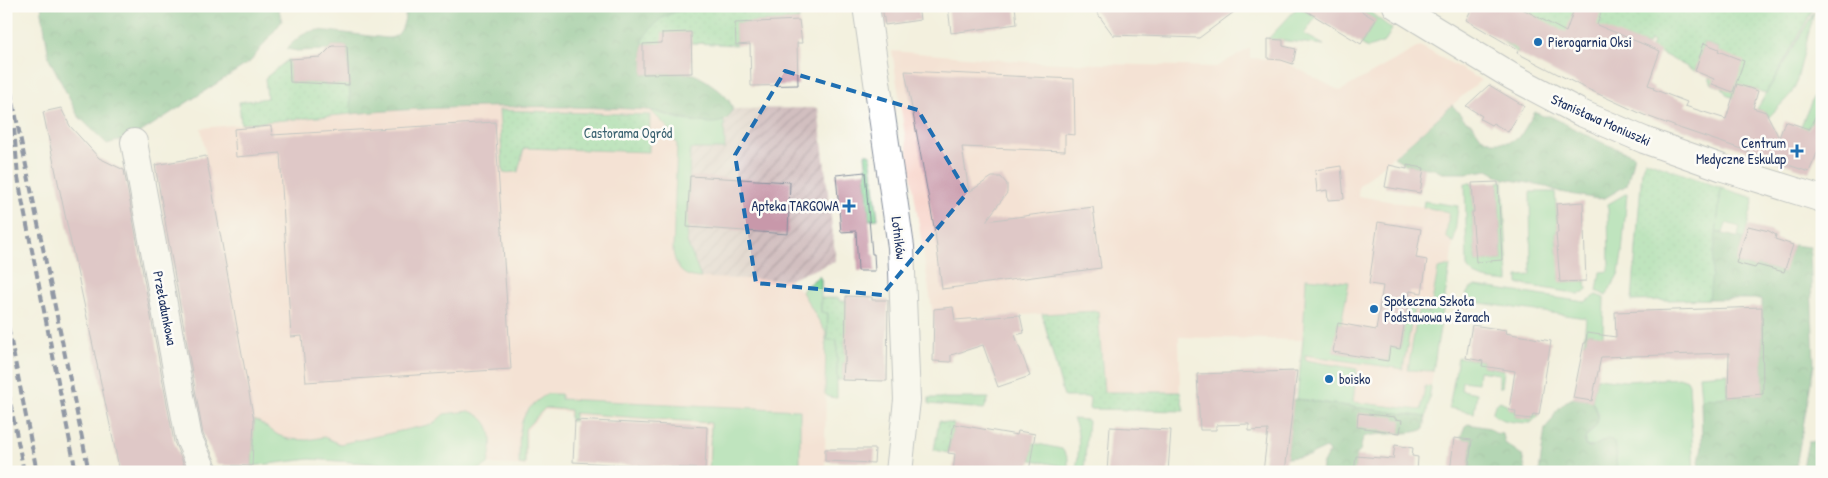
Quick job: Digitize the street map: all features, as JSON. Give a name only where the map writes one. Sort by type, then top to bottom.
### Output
[{"type":"street","name":"Lotników","points":[[866,6],[902,256],[907,400],[899,472]]},
{"type":"street","name":"Stanisława Moniuszki","points":[[1396,6],[1511,76],[1581,114],[1644,140],[1822,200]]},
{"type":"street","name":"Przeładunkowa","points":[[134,142],[189,439],[204,472]]},
{"type":"highlighted area","points":[[785,71],[918,110],[967,193],[882,295],[756,283],[735,155]]},
{"type":"shaded area","points":[[1420,46],[1481,80],[1359,186],[1358,196],[1423,207],[1424,201],[1458,206],[1426,417],[1297,399],[1302,340],[1179,337],[1180,392],[1104,392],[1098,311],[961,318],[934,322],[892,51],[1027,62],[1216,67],[1250,48],[1250,58],[1281,60],[1340,91]]},
{"type":"shaded area","points":[[499,106],[650,110],[666,126],[677,144],[673,251],[694,277],[788,280],[802,292],[826,333],[825,472],[707,472],[709,425],[568,416],[568,412],[545,410],[527,430],[526,466],[488,464],[477,471],[310,459],[252,466],[254,420],[201,128],[374,112]]},
{"type":"shaded area","points":[[818,108],[836,261],[788,280],[701,278],[687,242],[690,149],[725,149],[724,109]]},
{"type":"green space","points":[[41,6],[278,6],[282,21],[250,62],[135,136],[107,144],[78,116],[49,58]]},
{"type":"green space","points":[[407,6],[696,6],[643,39],[643,74],[683,73],[698,76],[724,94],[732,106],[732,111],[727,119],[707,123],[655,111],[619,108],[461,108],[351,114],[347,46],[332,46],[328,50],[297,51],[286,49],[304,34],[319,30],[387,38],[393,37],[400,32]]},
{"type":"green space","points":[[696,6],[798,6],[799,20],[736,23],[736,45],[691,43],[643,44],[646,35],[660,20],[671,14]]},
{"type":"green space","points":[[1353,6],[1362,6],[1392,29],[1385,42],[1368,48],[1361,44],[1376,20]]},
{"type":"green space","points":[[1519,6],[1575,6],[1567,33],[1530,27],[1517,53],[1501,40]]},
{"type":"green space","points":[[1603,6],[1815,6],[1766,93],[1748,88],[1744,100],[1728,96],[1721,87],[1712,84],[1709,77],[1719,48],[1704,43],[1695,71],[1651,48],[1653,42],[1650,40],[1648,45],[1643,44],[1595,26]]},
{"type":"green space","points":[[1298,7],[1316,17],[1304,34],[1324,45],[1268,39]]},
{"type":"green space","points":[[1814,12],[1796,84],[1791,94],[1769,117],[1766,112],[1757,109]]},
{"type":"green space","points":[[1822,34],[1822,96],[1818,104],[1821,105],[1807,130],[1800,128],[1817,88]]},
{"type":"green space","points":[[289,59],[290,82],[349,85],[351,114],[241,124],[239,102],[267,98],[265,78]]},
{"type":"green space","points":[[1452,105],[1465,120],[1472,124],[1481,137],[1492,142],[1508,142],[1519,138],[1535,112],[1543,116],[1550,116],[1603,143],[1634,155],[1627,185],[1605,198],[1597,199],[1560,192],[1541,185],[1504,179],[1488,170],[1469,173],[1442,173],[1434,169],[1407,165],[1394,157]]},
{"type":"green space","name":"Castorama Ogród","points":[[499,110],[650,115],[649,152],[524,148],[518,172],[503,173]]},
{"type":"green space","points":[[650,110],[696,122],[724,119],[725,149],[690,149],[687,242],[701,278],[689,276],[681,271],[674,257],[677,144],[666,126]]},
{"type":"green space","points":[[865,154],[870,154],[878,219],[869,220]]},
{"type":"green space","points":[[1645,160],[1721,188],[1709,299],[1632,301],[1642,169]]},
{"type":"green space","points":[[1503,181],[1508,282],[1480,277],[1470,272],[1467,267],[1465,183],[1472,183],[1476,262],[1502,260],[1498,182]]},
{"type":"green space","points":[[1721,188],[1754,198],[1744,239],[1738,237],[1740,227],[1726,223],[1723,233],[1716,232]]},
{"type":"green space","points":[[1721,188],[1716,232],[1744,239],[1736,263],[1755,268],[1757,265],[1783,272],[1793,245],[1810,247],[1814,365],[1795,472],[1697,472],[1702,446],[1701,399],[1763,394],[1762,299],[1690,299]]},
{"type":"green space","points":[[1530,192],[1555,192],[1560,282],[1586,281],[1587,290],[1584,293],[1579,294],[1518,284],[1518,276],[1531,275]]},
{"type":"green space","points":[[1627,193],[1619,273],[1606,296],[1597,291],[1600,272],[1609,271],[1608,204]]},
{"type":"green space","points":[[1424,201],[1458,206],[1454,243],[1446,237],[1449,212],[1423,207]]},
{"type":"green space","points":[[1450,266],[1433,371],[1408,370],[1418,310],[1430,313],[1438,269]]},
{"type":"green space","points":[[819,276],[821,280],[821,312],[828,313],[827,339],[837,340],[837,398],[829,397],[825,394],[826,333],[802,292],[805,287]]},
{"type":"green space","points":[[1306,278],[1349,282],[1341,324],[1338,323],[1334,352],[1388,361],[1390,347],[1400,349],[1407,309],[1414,309],[1403,369],[1305,355],[1305,360],[1357,369],[1353,402],[1421,410],[1425,386],[1431,387],[1426,417],[1297,399],[1303,340]]},
{"type":"green space","points":[[1476,286],[1585,302],[1596,295],[1604,298],[1603,336],[1587,333],[1586,343],[1584,343],[1586,318],[1466,301],[1467,293]]},
{"type":"green space","points":[[821,298],[839,298],[839,301],[846,301],[852,340],[845,340],[845,352],[851,352],[850,363],[843,363],[842,380],[837,380],[837,340],[827,340],[828,313],[821,312]]},
{"type":"green space","points":[[1098,311],[1104,392],[1180,392],[1184,411],[1089,409],[1090,397],[1064,397],[1042,314]]},
{"type":"green space","points":[[1458,357],[1483,361],[1482,366],[1504,370],[1502,387],[1499,387],[1499,374],[1479,371],[1478,383],[1462,381],[1461,390],[1477,393],[1474,413],[1449,408]]},
{"type":"green space","points":[[1728,373],[1728,397],[1701,399],[1699,375]]},
{"type":"green space","points":[[1597,378],[1625,381],[1682,378],[1687,380],[1689,384],[1694,472],[1650,472],[1618,467],[1616,462],[1617,453],[1604,440],[1593,447],[1585,446],[1585,439],[1595,427],[1599,414],[1592,401]]},
{"type":"green space","points":[[547,394],[561,394],[561,399],[800,410],[800,472],[709,471],[711,423],[574,413],[574,421],[570,421],[570,410],[545,408],[525,429],[525,465],[519,464],[520,432],[524,416],[537,401]]},
{"type":"green space","points":[[929,398],[989,398],[984,409],[929,404]]},
{"type":"green space","points":[[1573,398],[1592,401],[1597,411],[1598,419],[1597,424],[1585,439],[1585,446],[1590,448],[1607,439],[1612,440],[1616,449],[1617,472],[1539,472],[1545,428],[1552,420],[1556,411],[1565,402]]},
{"type":"green space","points":[[1293,400],[1426,417],[1424,429],[1413,432],[1366,436],[1363,438],[1360,451],[1356,456],[1354,472],[1321,472],[1322,465],[1329,452],[1326,448],[1309,456],[1287,458]]},
{"type":"green space","points":[[1500,401],[1506,404],[1509,410],[1516,411],[1515,417],[1531,419],[1533,414],[1539,415],[1531,423],[1503,420],[1494,415],[1493,411]]},
{"type":"green space","points":[[469,411],[483,419],[488,425],[491,439],[488,464],[477,471],[310,459],[252,466],[254,420],[288,439],[307,440],[324,437],[340,444],[433,424],[444,414]]},
{"type":"green space","points":[[1073,419],[1088,420],[1084,472],[1076,472],[1078,432]]},
{"type":"green space","points":[[939,421],[954,424],[948,453],[934,450]]},
{"type":"green space","points":[[1468,424],[1490,428],[1495,433],[1503,434],[1505,443],[1522,455],[1526,472],[1468,472],[1472,440],[1463,439],[1461,436],[1465,426]]},
{"type":"green space","points":[[1822,441],[1822,472],[1802,472],[1808,442]]},
{"type":"green space","points":[[1033,443],[1062,449],[1068,458],[1068,472],[1062,472],[1062,466],[1031,460]]},
{"type":"building","points":[[882,6],[918,6],[920,20],[885,25]]},
{"type":"building","points":[[948,6],[1015,6],[1017,24],[951,33]]},
{"type":"building","points":[[1092,6],[1242,6],[1199,38],[1113,35]]},
{"type":"building","points":[[1298,6],[1353,6],[1376,20],[1361,44]]},
{"type":"building","points":[[1473,6],[1517,6],[1566,32],[1575,6],[1603,6],[1597,25],[1660,51],[1648,85],[1654,87],[1653,89],[1687,102],[1685,106],[1726,119],[1737,84],[1758,91],[1753,108],[1766,112],[1779,138],[1785,121],[1809,129],[1822,102],[1822,142],[1809,172],[1644,115],[1581,86],[1517,53],[1518,50],[1466,20]]},
{"type":"building","points":[[799,20],[802,43],[797,43],[798,85],[751,86],[750,44],[736,45],[735,23]]},
{"type":"building","points":[[691,32],[692,73],[643,74],[643,44],[662,43],[662,33]]},
{"type":"building","points":[[1268,39],[1283,40],[1283,46],[1296,49],[1293,64],[1281,60],[1268,59]]},
{"type":"building","points":[[1704,43],[1719,49],[1718,51],[1744,61],[1733,92],[1712,84],[1714,79],[1695,71]]},
{"type":"building","points":[[332,46],[347,46],[349,85],[290,82],[289,59],[321,57]]},
{"type":"building","points":[[905,71],[1074,79],[1075,135],[1065,134],[1065,151],[962,147],[969,192],[992,177],[1001,177],[1007,184],[1007,193],[986,221],[1093,207],[1101,268],[942,289],[935,232]]},
{"type":"building","points":[[1489,85],[1524,106],[1508,132],[1493,123],[1491,125],[1480,119],[1482,116],[1466,106]]},
{"type":"building","points":[[61,108],[70,126],[99,158],[124,170],[174,442],[187,472],[120,472],[43,112]]},
{"type":"building","points":[[495,122],[511,369],[306,382],[302,336],[291,337],[280,153],[236,157],[234,129],[271,126],[272,135]]},
{"type":"building","points":[[206,156],[254,420],[252,466],[217,465],[203,434],[155,165]]},
{"type":"building","points":[[1389,165],[1407,169],[1407,165],[1424,168],[1420,193],[1385,187]]},
{"type":"building","points":[[1341,166],[1344,199],[1328,200],[1327,190],[1317,192],[1315,170]]},
{"type":"building","points":[[865,172],[875,271],[858,271],[856,231],[841,232],[836,175]]},
{"type":"building","points":[[690,176],[790,182],[788,234],[687,227]]},
{"type":"building","points":[[1498,182],[1502,260],[1476,262],[1472,183]]},
{"type":"building","points":[[1583,202],[1586,281],[1560,282],[1556,204]]},
{"type":"building","points":[[1378,222],[1421,229],[1416,258],[1427,260],[1422,293],[1410,291],[1400,349],[1390,347],[1388,361],[1333,352],[1338,323],[1376,330],[1383,286],[1369,284]]},
{"type":"building","points":[[1748,226],[1769,231],[1776,235],[1775,239],[1793,245],[1784,272],[1757,265],[1755,268],[1736,263]]},
{"type":"building","points":[[846,296],[872,297],[872,300],[888,300],[887,381],[842,380],[843,363],[845,363]]},
{"type":"building","points":[[953,307],[955,320],[1020,315],[1024,333],[1015,335],[1030,376],[998,387],[983,345],[951,355],[951,362],[933,361],[934,309]]},
{"type":"building","points":[[1762,307],[1763,394],[1728,397],[1729,353],[1601,357],[1592,401],[1573,398],[1587,333],[1616,337],[1615,312]]},
{"type":"building","points":[[1472,325],[1506,330],[1505,333],[1551,341],[1539,415],[1533,414],[1532,419],[1515,417],[1516,411],[1509,410],[1515,371],[1482,366],[1483,361],[1466,358]]},
{"type":"building","points":[[1297,371],[1285,472],[1263,472],[1268,430],[1249,431],[1249,424],[1216,425],[1216,430],[1200,430],[1197,374]]},
{"type":"building","points":[[1358,413],[1395,417],[1395,419],[1402,420],[1400,433],[1357,427]]},
{"type":"building","points":[[575,420],[707,427],[705,469],[573,462]]},
{"type":"building","points":[[954,424],[1017,435],[1018,431],[1035,434],[1029,472],[953,472],[955,454],[948,453]]},
{"type":"building","points":[[1110,427],[1171,430],[1168,472],[1107,472]]},
{"type":"building","points":[[1454,438],[1472,440],[1468,472],[1450,472]]},
{"type":"building","points":[[1395,445],[1413,448],[1412,456],[1418,457],[1417,472],[1354,472],[1356,456],[1393,459]]},
{"type":"building","points":[[825,449],[875,449],[874,463],[825,461]]},
{"type":"railway","points":[[6,68],[89,472]]},
{"type":"railway","points":[[14,128],[18,177],[23,205],[76,472]]},
{"type":"railway","points":[[6,316],[37,472]]},
{"type":"railway","points":[[6,381],[24,472]]},
{"type":"place","name":"Pierogarnia Oksi","points":[[1538,42]]},
{"type":"place","name":"Centrum Medyczne Eskulap","points":[[1797,151]]},
{"type":"place","name":"Apteka TARGOWA","points":[[849,206]]},
{"type":"place","name":"Społeczna Szkoła Podstawowa w Żarach","points":[[1374,309]]},
{"type":"place","name":"boisko","points":[[1329,379]]}]
